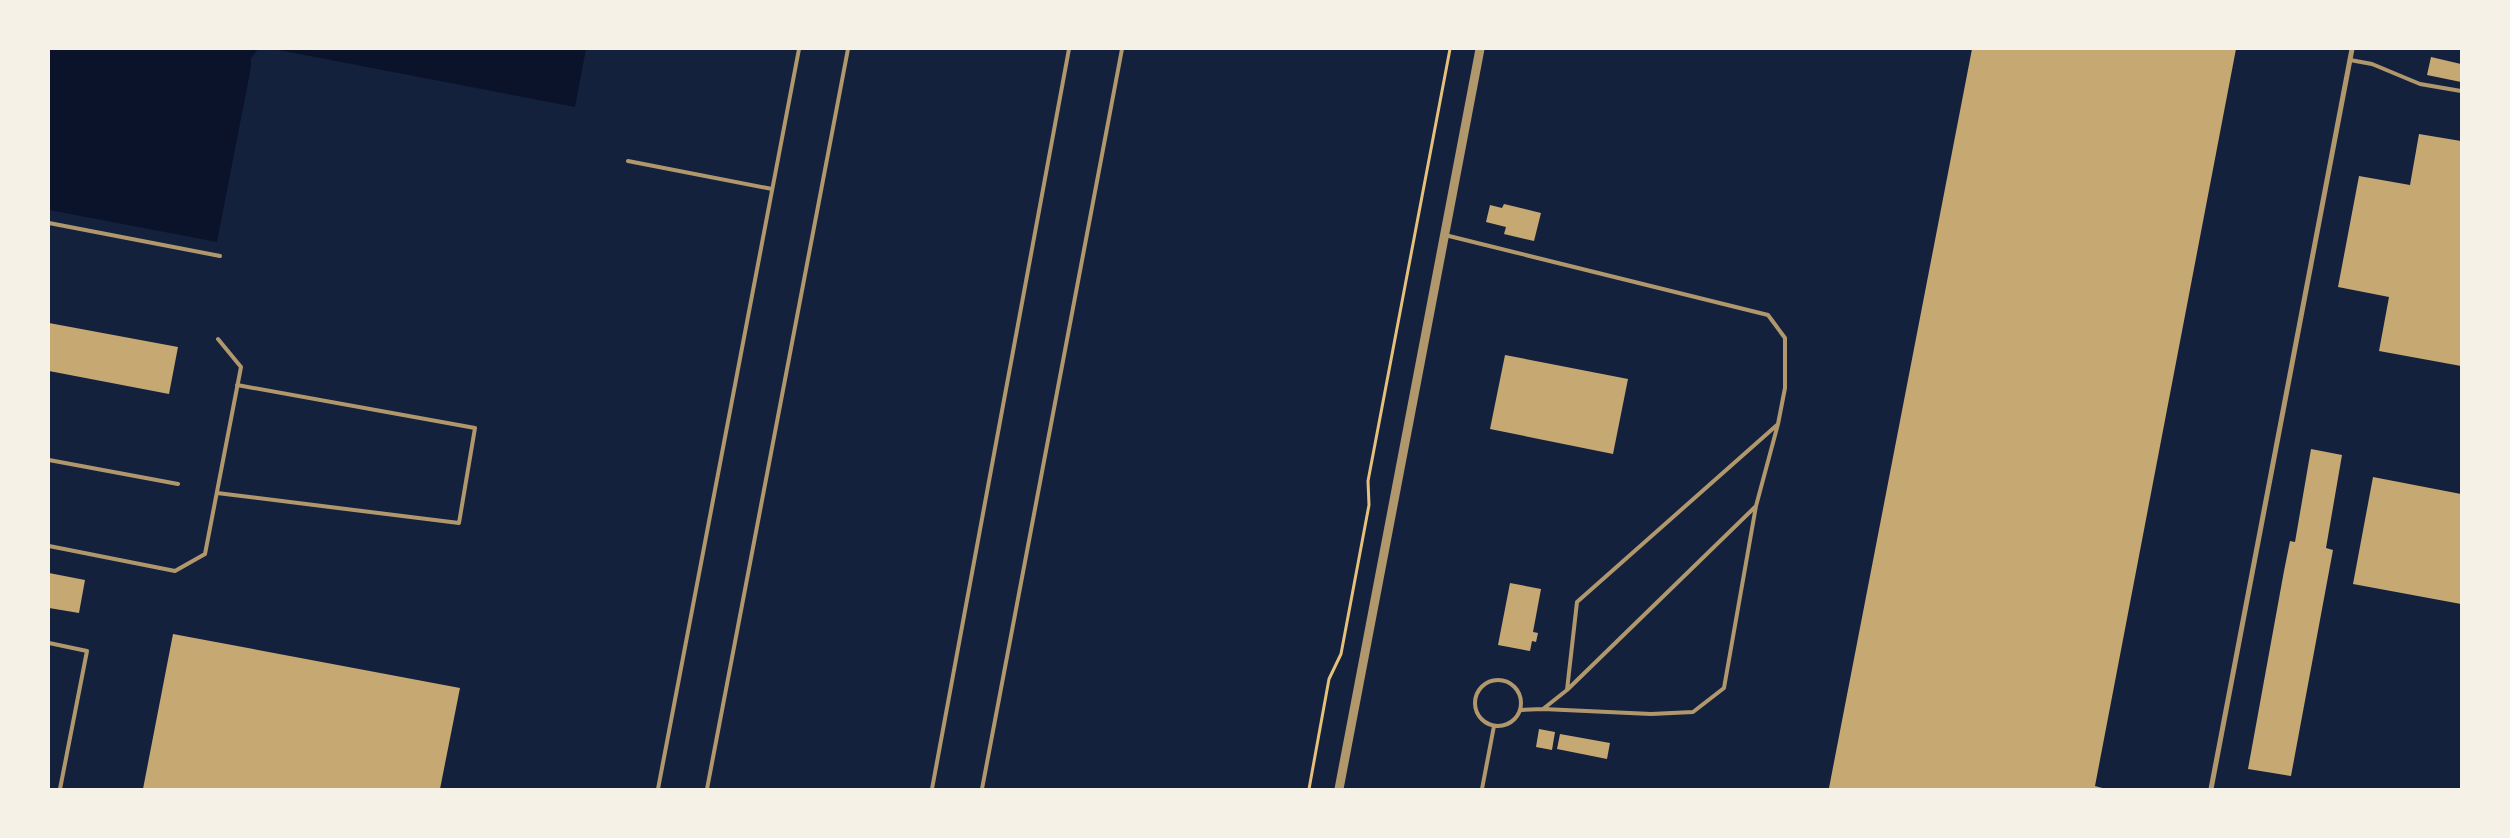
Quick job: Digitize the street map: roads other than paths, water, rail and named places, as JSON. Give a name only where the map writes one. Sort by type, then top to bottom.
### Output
[{"type":"street","points":[[1339,789],[1480,49]]},
{"type":"street","points":[[2211,789],[2352,49]]},
{"type":"lane","points":[[658,789],[799,49]]},
{"type":"lane","points":[[707,789],[848,49]]},
{"type":"lane","points":[[932,789],[1069,49]]},
{"type":"lane","points":[[982,789],[1122,49]]},
{"type":"lane","points":[[2350,60],[2372,64],[2420,84],[2461,92]]},
{"type":"lane","points":[[628,161],[772,189]]},
{"type":"lane","points":[[49,222],[220,256]]},
{"type":"lane","points":[[1445,235],[1768,314],[1785,338],[1785,388],[1778,424],[1756,506],[1724,688],[1693,712],[1651,714],[1543,708],[1521,710]]},
{"type":"lane","points":[[49,546],[175,571],[205,554],[241,367],[218,339]]},
{"type":"lane","points":[[216,493],[459,523],[475,428],[237,385]]},
{"type":"lane","points":[[1566,690],[1578,602],[1778,424]]},
{"type":"lane","points":[[49,460],[178,484]]},
{"type":"lane","points":[[1543,708],[1566,690],[1756,506]]},
{"type":"lane","points":[[49,643],[87,651],[60,789]]},
{"type":"lane","points":[[1497,679],[1508,682],[1517,689],[1522,699],[1521,710],[1515,720],[1505,726],[1494,726],[1483,721],[1474,701],[1478,690],[1486,683],[1497,679]]},
{"type":"lane","points":[[1482,789],[1494,726]]},
{"type":"water","points":[[49,49],[258,49],[251,59],[217,242],[49,210]]},
{"type":"water","points":[[273,49],[586,49],[575,107]]}]
